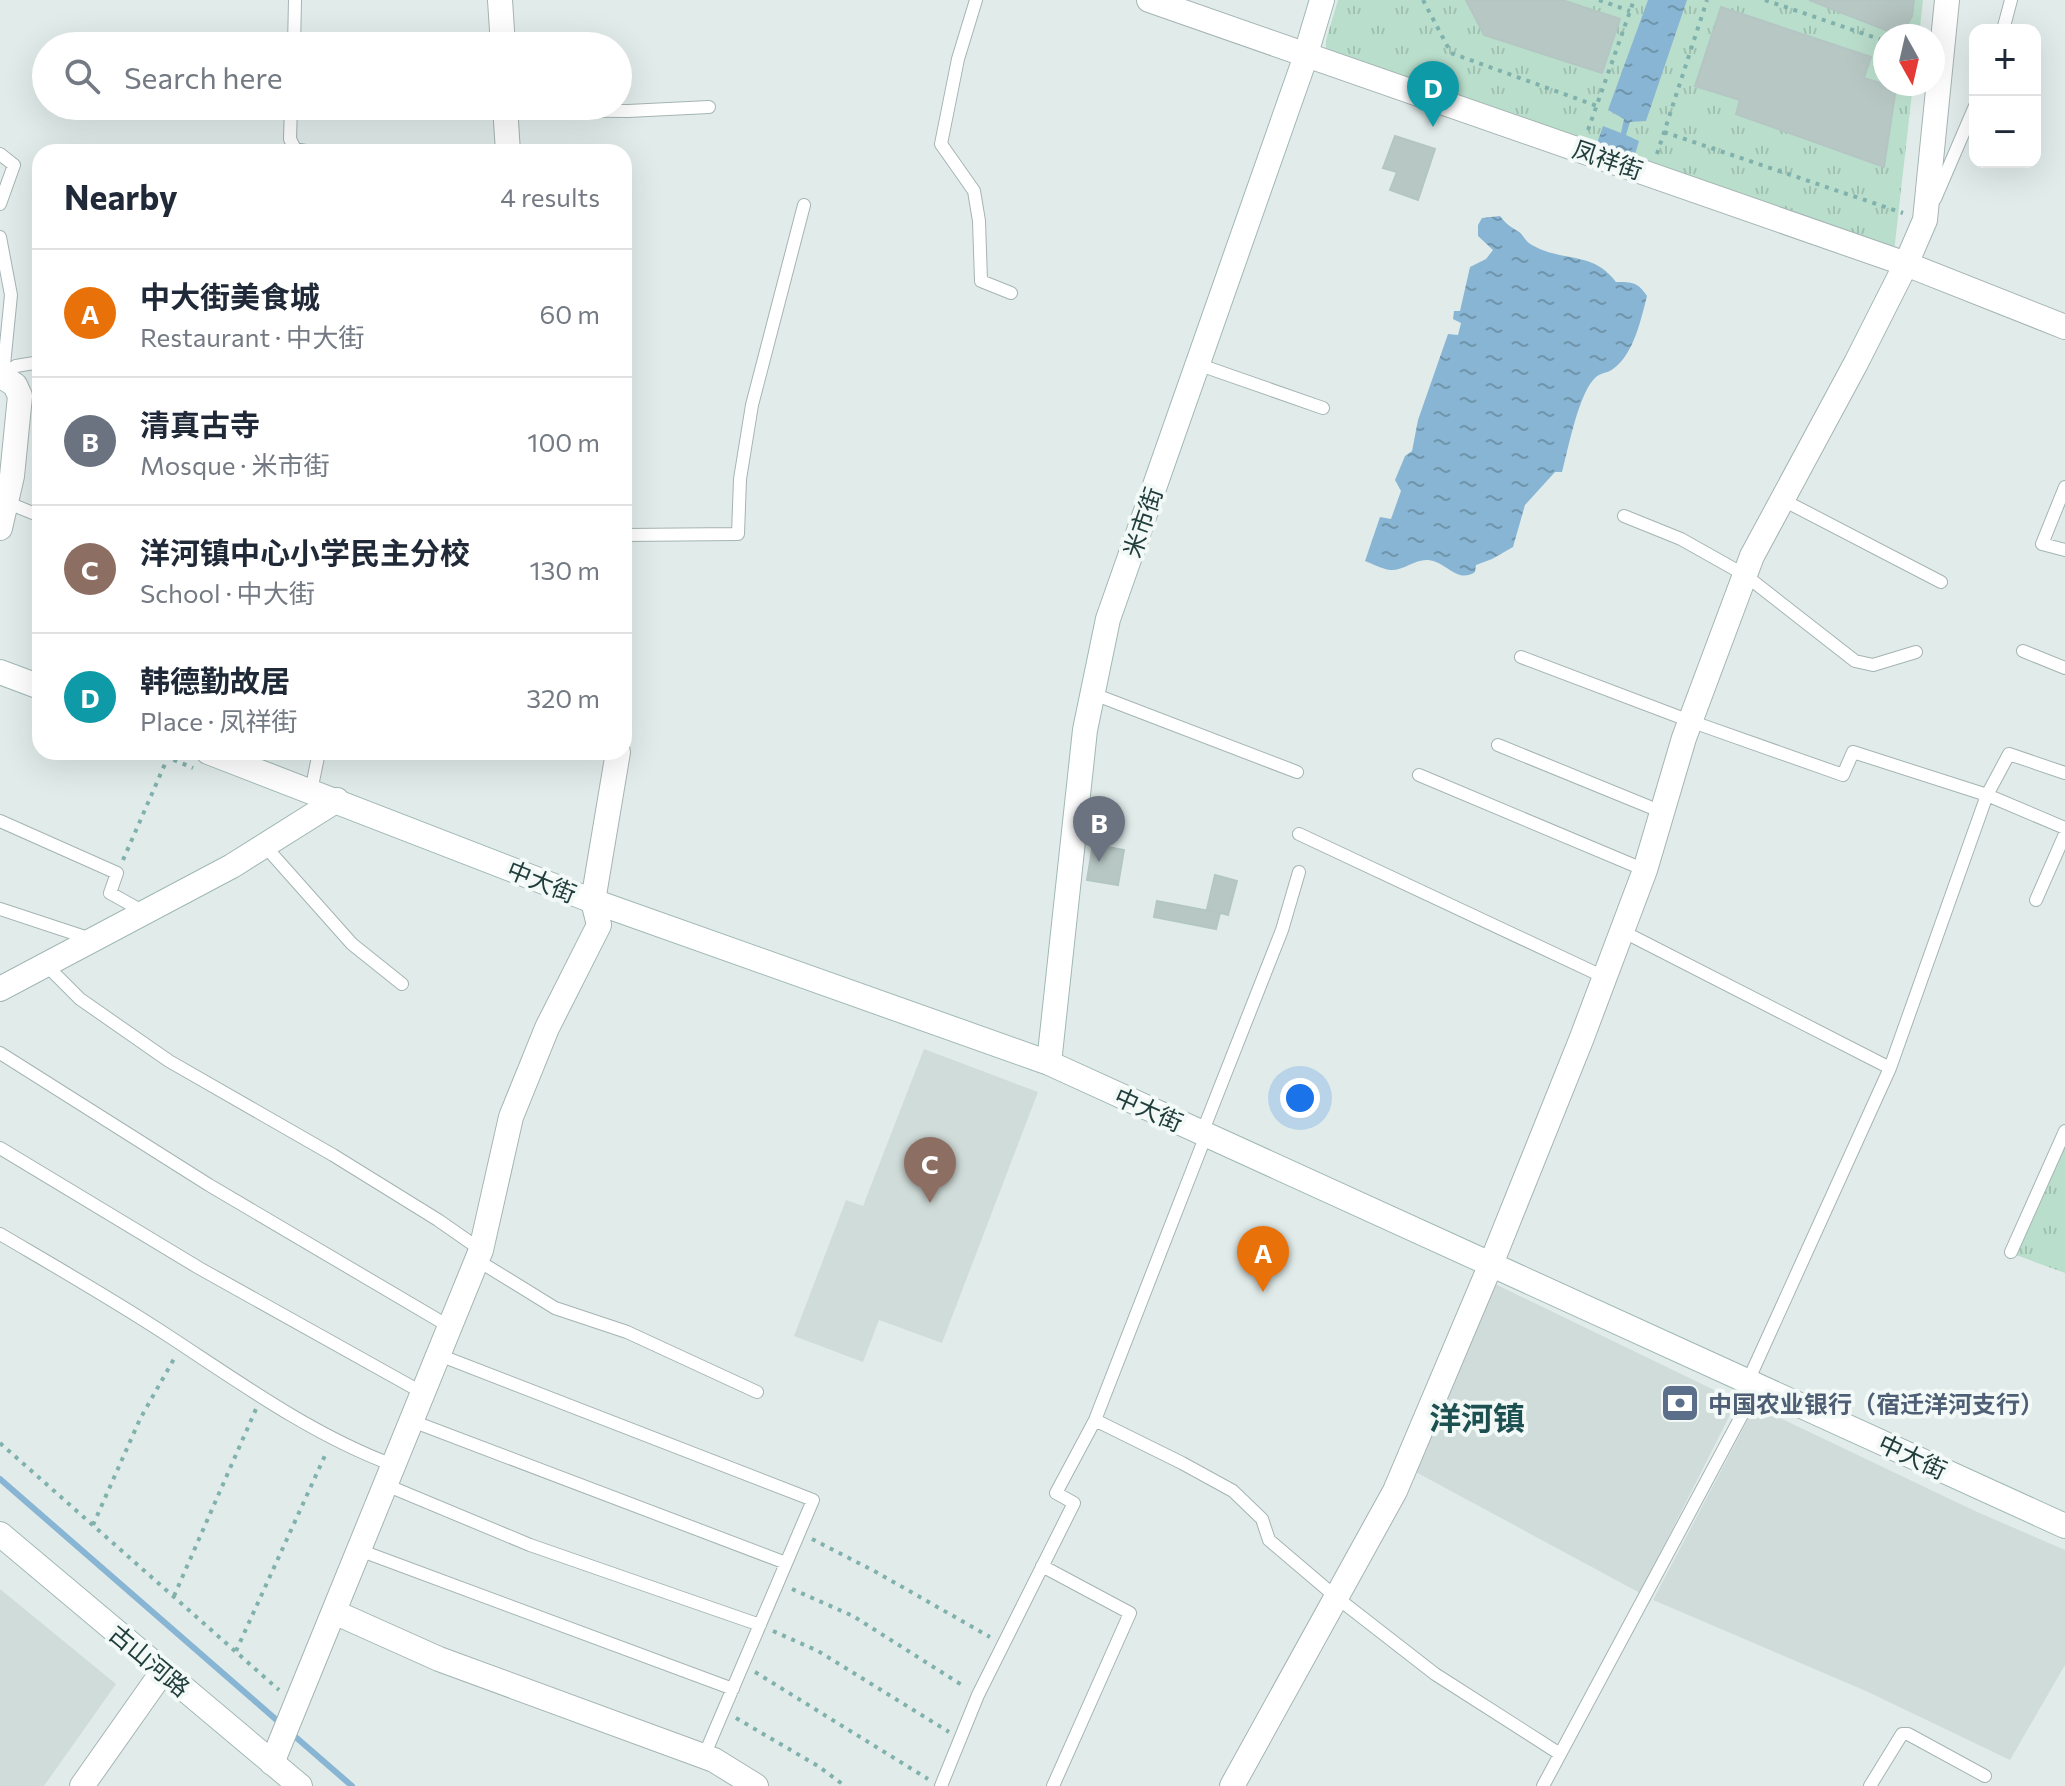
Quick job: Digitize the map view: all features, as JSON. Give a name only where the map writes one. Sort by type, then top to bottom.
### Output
[{"type":"street","points":[[500,0],[502,32]]},
{"type":"street","name":"凤祥街","points":[[1149,0],[1906,264],[2065,327]]},
{"type":"street","name":"米市街","points":[[1049,1063],[1091,693],[1108,619],[1322,0]]},
{"type":"street","points":[[1232,1786],[1395,1491],[1491,1264],[1622,931],[1645,870],[1690,721],[1752,556],[1906,264],[1925,220],[1947,0]]},
{"type":"street","points":[[506,120],[508,144]]},
{"type":"street","points":[[0,528],[12,476],[20,396],[15,385],[2,375]]},
{"type":"street","points":[[0,672],[32,684]]},
{"type":"street","name":"中大街","points":[[236,760],[593,901],[1049,1063],[2065,1526]]},
{"type":"street","points":[[272,1763],[479,1255],[511,1117],[547,1028],[599,925],[593,901],[617,760]]},
{"type":"street","points":[[0,989],[232,866],[337,800]]},
{"type":"street","name":"古山河路","points":[[0,1534],[300,1786]]},
{"type":"street","points":[[334,1612],[439,1659],[704,1756],[756,1786]]},
{"type":"street","points":[[82,1786],[163,1671]]},
{"type":"lane","points":[[294,32],[295,0]]},
{"type":"lane","points":[[976,0],[958,59],[941,144],[974,191],[979,221],[981,281],[1011,293]]},
{"type":"lane","points":[[2005,24],[2011,0]]},
{"type":"lane","points":[[632,111],[709,107]]},
{"type":"lane","points":[[291,120],[292,144]]},
{"type":"lane","points":[[1906,264],[1969,120]]},
{"type":"lane","points":[[0,154],[14,165],[0,204]]},
{"type":"lane","points":[[632,535],[738,534],[740,479],[752,405],[804,205]]},
{"type":"lane","points":[[0,237],[11,295],[2,375]]},
{"type":"lane","points":[[2,375],[16,366],[32,363]]},
{"type":"lane","points":[[1197,364],[1323,408]]},
{"type":"lane","points":[[2065,487],[2042,544],[2065,550]]},
{"type":"lane","points":[[1783,500],[1941,582]]},
{"type":"lane","points":[[6,502],[32,513]]},
{"type":"lane","points":[[1624,516],[1681,539],[1745,575],[1855,661],[1873,665],[1916,652]]},
{"type":"lane","points":[[2023,651],[2065,668]]},
{"type":"lane","points":[[1521,657],[1843,775],[1853,752],[1987,795],[2065,828]]},
{"type":"lane","points":[[1091,693],[1297,772]]},
{"type":"lane","points":[[1498,745],[1662,812]]},
{"type":"lane","points":[[1543,1786],[1753,1383],[1890,1068],[1987,795],[2009,754],[2065,773]]},
{"type":"lane","points":[[311,791],[317,760]]},
{"type":"lane","points":[[1419,775],[1645,870]]},
{"type":"lane","points":[[0,821],[117,873],[110,893],[145,913]]},
{"type":"lane","points":[[1299,834],[1604,977]]},
{"type":"lane","points":[[2036,900],[2065,834]]},
{"type":"lane","points":[[264,845],[352,944],[402,984]]},
{"type":"lane","points":[[937,1784],[1074,1503],[1056,1493],[1095,1420],[1282,930],[1299,872]]},
{"type":"lane","points":[[0,909],[94,940]]},
{"type":"lane","points":[[1622,931],[1890,1068]]},
{"type":"lane","points":[[46,965],[80,999],[169,1061],[333,1155],[438,1220],[479,1255],[555,1308],[627,1332],[757,1392]]},
{"type":"lane","points":[[0,1053],[209,1185],[450,1327]]},
{"type":"lane","points":[[2011,1252],[2065,1131]]},
{"type":"lane","points":[[0,1148],[199,1268],[423,1393]]},
{"type":"lane","points":[[0,1234],[123,1306],[390,1475],[530,1545],[760,1625]]},
{"type":"lane","points":[[439,1355],[813,1500],[704,1756]]},
{"type":"lane","points":[[1095,1420],[1233,1491],[1262,1519],[1269,1540],[1336,1597],[1435,1674],[1560,1754]]},
{"type":"lane","points":[[412,1421],[786,1563]]},
{"type":"lane","points":[[359,1550],[733,1689]]},
{"type":"lane","points":[[1042,1566],[1130,1613],[1053,1786]]},
{"type":"lane","points":[[1870,1786],[1902,1734],[1908,1734],[1985,1776]]},
{"type":"path","points":[[1423,0],[1451,53],[1597,106]]},
{"type":"path","points":[[1599,0],[1630,11]]},
{"type":"path","points":[[1581,150],[1634,0]]},
{"type":"path","points":[[1651,174],[1707,0]]},
{"type":"path","points":[[1765,0],[1873,37]]},
{"type":"path","points":[[1664,132],[1925,220]]},
{"type":"path","points":[[117,873],[167,760]]},
{"type":"path","points":[[93,1525],[140,1419],[182,1344]]},
{"type":"path","points":[[174,1596],[262,1396]]},
{"type":"path","points":[[236,1652],[333,1438]]},
{"type":"path","points":[[0,1443],[236,1652],[289,1721]]},
{"type":"path","points":[[799,1532],[1003,1645]]},
{"type":"path","points":[[778,1583],[853,1616],[978,1695]]},
{"type":"path","points":[[760,1625],[818,1651],[960,1738]]},
{"type":"path","points":[[743,1665],[937,1784]]},
{"type":"path","points":[[723,1711],[818,1766],[845,1786]]},
{"type":"shaded area","points":[[924,1049],[1038,1092],[942,1343],[879,1320],[863,1362],[794,1336],[846,1200],[863,1206]]},
{"type":"shaded area","points":[[1495,1284],[1737,1401],[1640,1593],[1412,1470]]},
{"type":"shaded area","points":[[1755,1406],[1975,1511],[2065,1550],[2065,1665],[2010,1760],[1866,1691],[1653,1600]]},
{"type":"shaded area","points":[[0,1589],[116,1684],[44,1786],[0,1786]]},
{"type":"green space","points":[[1338,0],[1923,0],[1920,24],[1873,24],[1873,96],[1912,96],[1893,261],[1325,64],[1326,40]]},
{"type":"green space","points":[[2065,1147],[2065,1273],[2016,1255]]},
{"type":"water","points":[[1648,0],[1687,0],[1646,121],[1630,122],[1626,135],[1639,141],[1632,165],[1594,152],[1603,126],[1621,133],[1624,119],[1608,110]]},
{"type":"water","points":[[1500,216],[1532,245],[1587,261],[1607,272],[1616,282],[1641,288],[1647,296],[1639,325],[1620,362],[1590,384],[1575,422],[1562,472],[1555,472],[1525,505],[1513,547],[1476,565],[1475,572],[1469,575],[1457,574],[1428,560],[1395,570],[1384,569],[1365,561],[1380,517],[1391,519],[1401,491],[1395,480],[1405,456],[1412,451],[1418,420],[1448,334],[1458,335],[1461,323],[1453,319],[1454,311],[1460,311],[1470,267],[1486,259],[1493,250],[1478,236],[1478,225],[1482,218]]},
{"type":"building","points":[[1466,0],[1562,0],[1620,19],[1602,73],[1484,35]]},
{"type":"building","points":[[1809,0],[1914,0],[1908,24],[1873,25]]},
{"type":"building","points":[[1721,7],[1871,57],[1864,78],[1873,81],[1873,96],[1895,96],[1884,167],[1736,114],[1740,100],[1695,86]]},
{"type":"building","points":[[1395,136],[1435,149],[1418,200],[1390,190],[1397,172],[1383,168]]},
{"type":"building","points":[[1093,844],[1124,850],[1118,885],[1087,880]]},
{"type":"building","points":[[1215,875],[1237,881],[1228,915],[1207,909]]},
{"type":"building","points":[[1157,901],[1220,913],[1216,929],[1154,917]]},
{"type":"waterway","points":[[0,1479],[280,1723]]},
{"type":"waterway","points":[[291,1733],[352,1786]]},
{"type":"place","name":"韩德勤故居","points":[[1433,127]]},
{"type":"place","name":"清真古寺","points":[[1099,862]]},
{"type":"place","name":"洋河镇中心小学民主分校","points":[[930,1203]]},
{"type":"place","name":"中大街美食城","points":[[1263,1292]]},
{"type":"place","name":"中国农业银行（宿迁洋河支行）","points":[[1680,1403]]},
{"type":"district","name":"洋河镇","points":[[1477,1417]]}]
